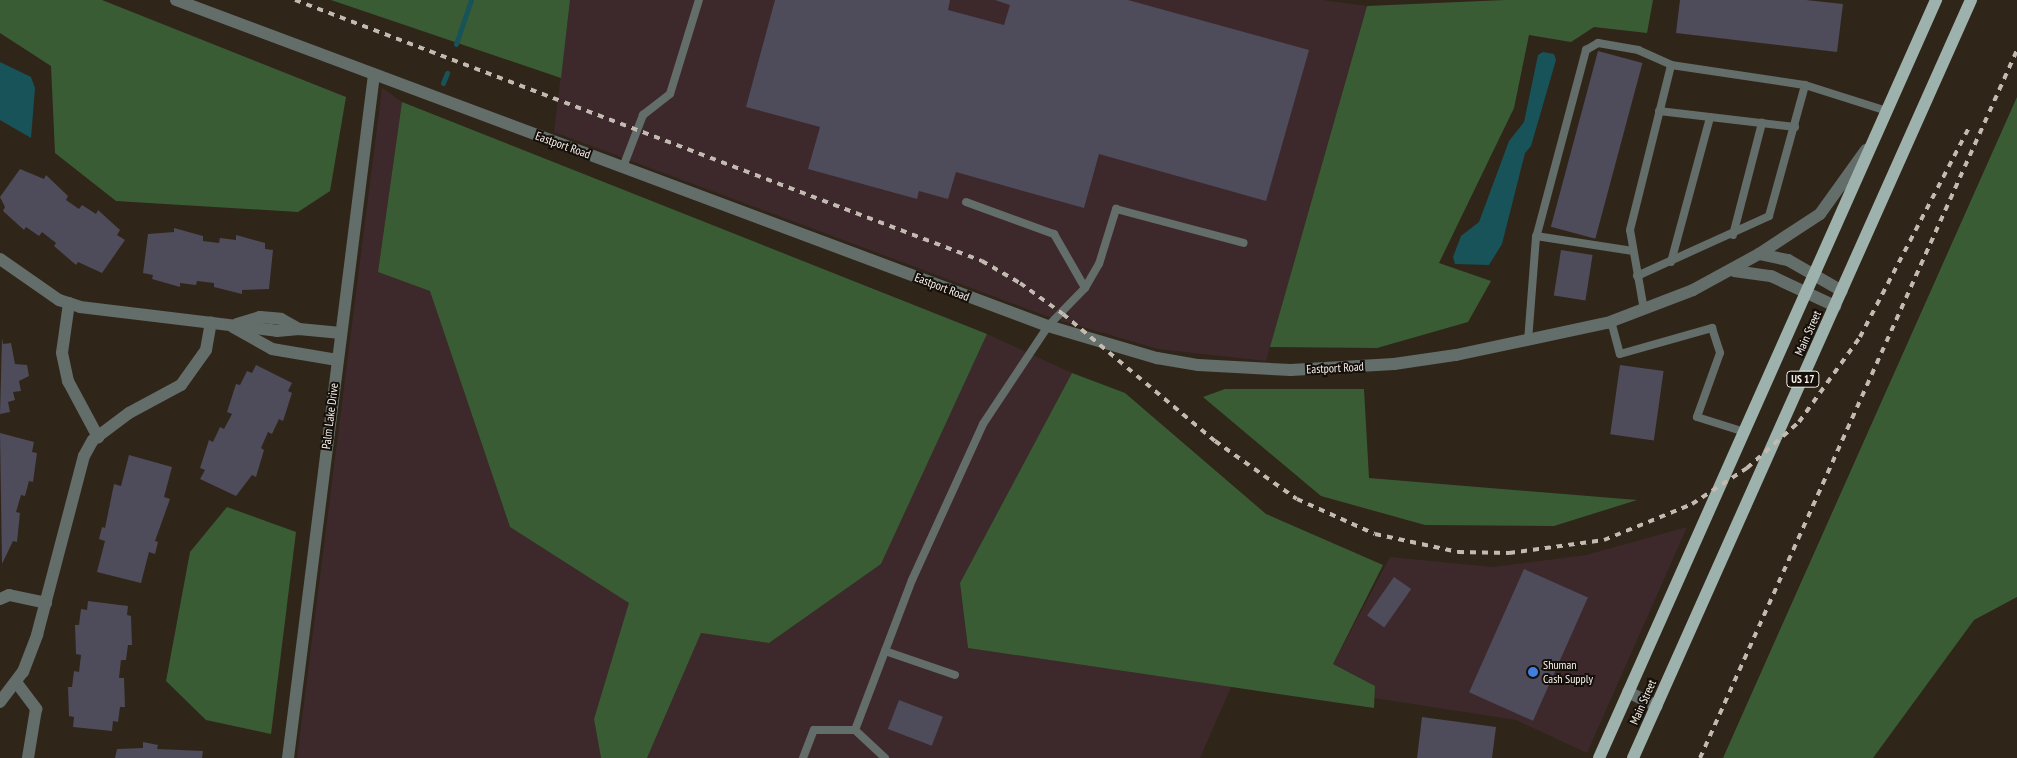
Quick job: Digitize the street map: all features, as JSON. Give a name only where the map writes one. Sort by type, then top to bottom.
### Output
[{"type":"main road","name":"Main Street","points":[[1599,758],[1936,0]]},
{"type":"main road","name":"Main Street","points":[[1633,758],[1971,0]]},
{"type":"street","name":"Eastport Road","points":[[176,0],[1048,326],[1157,358],[1244,369],[1339,369],[1394,364],[1528,341],[1610,321],[1644,310],[1734,271],[1820,214],[1875,138]]},
{"type":"street","name":"Palm Lake Drive","points":[[288,758],[374,74]]},
{"type":"street","points":[[1759,254],[1788,260],[1842,290]]},
{"type":"street","points":[[0,259],[34,284],[69,303],[231,325],[272,349],[338,360]]},
{"type":"street","points":[[1734,271],[1770,276],[1836,306]]},
{"type":"street","points":[[69,303],[62,353],[68,381],[98,437]]},
{"type":"street","points":[[231,325],[260,317],[281,319],[299,329],[341,333]]},
{"type":"street","points":[[0,702],[16,682],[30,654],[46,603],[84,456],[98,437],[130,412],[181,385],[206,350],[211,322]]},
{"type":"street","points":[[0,599],[9,595],[46,603]]},
{"type":"street","points":[[16,682],[36,709],[28,758]]},
{"type":"street","points":[[1628,692],[1657,706]]},
{"type":"lane","points":[[623,167],[643,115],[670,94],[699,0]]},
{"type":"lane","points":[[1528,341],[1536,236],[1586,50],[1598,43],[1638,50],[1671,65],[1805,85],[1887,111]]},
{"type":"lane","points":[[1644,310],[1630,230],[1671,65]]},
{"type":"lane","points":[[1637,276],[1732,235],[1769,216],[1805,85]]},
{"type":"lane","points":[[1659,111],[1795,127]]},
{"type":"lane","points":[[1671,262],[1710,117]]},
{"type":"lane","points":[[1732,235],[1762,124]]},
{"type":"lane","points":[[966,202],[1054,234],[1085,288]]},
{"type":"lane","points":[[855,730],[912,580],[983,424],[1048,326],[1085,288],[1099,264],[1116,209],[1244,244]]},
{"type":"lane","points":[[1536,236],[1633,251]]},
{"type":"lane","points":[[1610,321],[1620,354],[1712,328],[1720,353],[1697,417],[1745,432]]},
{"type":"lane","points":[[885,651],[955,675]]},
{"type":"lane","points":[[803,758],[814,730],[855,730],[885,758]]},
{"type":"shaded area","points":[[570,0],[1323,0],[1367,6],[1266,361],[1158,349],[1049,317],[554,132]]},
{"type":"shaded area","points":[[382,88],[402,102],[378,272],[430,290],[510,527],[630,603],[594,719],[601,758],[297,758]]},
{"type":"shaded area","points":[[987,334],[1072,373],[960,583],[968,648],[1231,687],[1200,758],[647,758],[701,633],[769,643],[881,564]]},
{"type":"shaded area","points":[[1687,527],[1587,753],[1516,720],[1374,698],[1375,686],[1333,664],[1390,557],[1493,567],[1586,555]]},
{"type":"green space","points":[[0,0],[102,0],[346,97],[330,191],[298,212],[116,201],[55,153],[51,66],[0,33]]},
{"type":"green space","points":[[331,0],[570,0],[561,78]]},
{"type":"green space","points":[[1505,0],[1653,0],[1647,33],[1594,27],[1571,42],[1529,35],[1514,108],[1439,263],[1491,281],[1468,322],[1377,348],[1270,347],[1367,6]]},
{"type":"green space","points":[[2017,97],[2017,597],[1974,620],[1873,758],[1723,758]]},
{"type":"green space","points":[[402,102],[987,334],[881,564],[769,643],[701,633],[647,758],[601,758],[594,719],[629,603],[510,527],[430,291],[378,272]]},
{"type":"green space","points":[[1072,373],[1125,393],[1266,514],[1383,565],[1333,664],[1375,686],[1374,708],[968,648],[960,583]]},
{"type":"green space","points":[[1225,389],[1364,389],[1369,478],[1637,500],[1554,526],[1425,525],[1321,496],[1203,397]]},
{"type":"green space","points":[[227,507],[296,532],[271,734],[206,720],[166,681],[190,552]]},
{"type":"water","points":[[1543,52],[1554,54],[1556,60],[1531,146],[1525,153],[1502,244],[1489,265],[1455,264],[1453,257],[1461,236],[1479,222],[1509,141],[1524,122],[1538,55]]},
{"type":"water","points":[[0,62],[31,77],[35,88],[31,138],[0,120]]},
{"type":"building","points":[[775,0],[950,0],[948,10],[1004,25],[1010,5],[995,0],[1128,0],[1309,50],[1266,201],[1099,154],[1084,208],[956,172],[948,199],[919,191],[917,199],[808,169],[820,127],[746,107]]},
{"type":"building","points":[[1680,0],[1806,0],[1843,4],[1837,52],[1676,33]]},
{"type":"building","points":[[1598,51],[1642,63],[1595,239],[1551,227]]},
{"type":"building","points":[[20,169],[44,179],[46,175],[68,196],[66,200],[79,209],[82,205],[96,214],[98,210],[120,230],[117,235],[125,240],[102,273],[78,262],[76,265],[54,246],[56,243],[42,232],[39,236],[26,227],[24,230],[3,211],[5,207],[0,197]]},
{"type":"building","points":[[174,228],[203,236],[203,241],[219,243],[220,238],[236,240],[236,235],[265,243],[265,249],[273,250],[269,289],[242,290],[242,294],[214,287],[214,283],[197,281],[196,285],[180,283],[180,287],[152,279],[153,275],[143,273],[148,234],[174,232]]},
{"type":"building","points":[[1561,250],[1593,255],[1585,300],[1554,295]]},
{"type":"building","points":[[2,338],[3,344],[11,343],[15,364],[27,365],[29,376],[19,381],[21,391],[13,392],[15,400],[8,402],[10,412],[0,414]]},
{"type":"building","points":[[256,365],[292,383],[288,391],[292,393],[283,421],[279,419],[272,434],[268,432],[261,448],[264,450],[256,477],[252,475],[236,496],[200,479],[205,470],[200,468],[209,440],[213,442],[220,427],[224,429],[232,414],[227,412],[236,384],[240,385],[247,371],[252,373]]},
{"type":"building","points":[[1620,365],[1664,371],[1654,440],[1610,434]]},
{"type":"building","points":[[0,433],[34,442],[32,452],[37,453],[33,482],[29,481],[25,496],[21,495],[16,512],[20,513],[17,542],[13,541],[2,564]]},
{"type":"building","points":[[129,455],[172,467],[164,497],[170,499],[155,541],[158,542],[155,554],[149,552],[141,583],[97,572],[105,541],[99,539],[102,527],[105,528],[114,484],[121,486]]},
{"type":"building","points":[[1524,569],[1588,597],[1533,721],[1469,692]]},
{"type":"building","points":[[1394,577],[1411,589],[1384,628],[1367,616]]},
{"type":"building","points":[[88,601],[128,606],[127,615],[131,616],[132,645],[128,645],[126,660],[121,660],[119,678],[124,678],[125,707],[120,707],[118,722],[113,721],[112,731],[73,727],[74,717],[69,716],[68,687],[72,687],[74,671],[79,672],[81,655],[76,654],[75,625],[79,625],[81,609],[87,610]]},
{"type":"building","points":[[899,700],[943,717],[932,746],[888,729]]},
{"type":"building","points":[[1422,717],[1496,727],[1492,758],[1417,758]]},
{"type":"building","points":[[143,742],[158,745],[157,749],[203,751],[202,758],[115,758],[117,749],[143,748]]},
{"type":"waterway","points":[[456,44],[471,0]]},
{"type":"waterway","points":[[443,83],[447,73]]},
{"type":"railway","points":[[295,0],[982,261],[1020,283],[1063,314],[1215,441],[1297,499],[1375,534],[1458,552],[1509,553],[1604,540],[1692,504],[1747,468],[1799,422],[1860,337],[1970,126]]},
{"type":"railway","points":[[1700,758],[2017,50]]},
{"type":"place","name":"Shuman Cash Supply","points":[[1533,672]]}]
